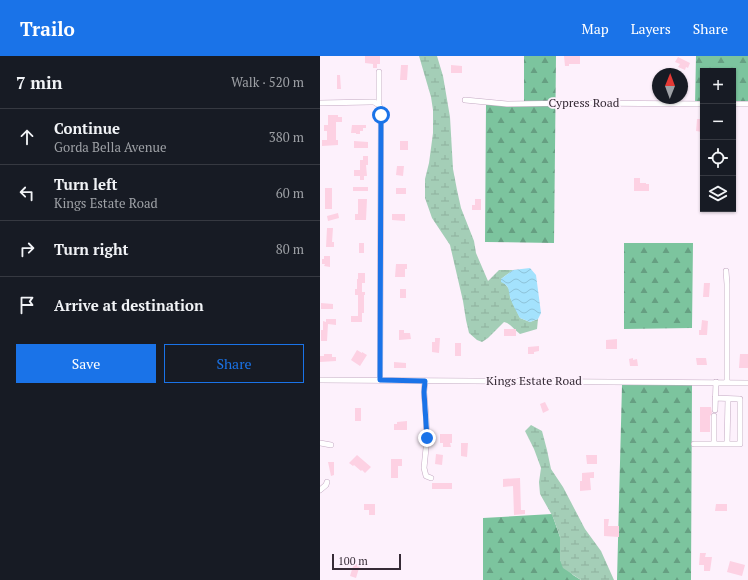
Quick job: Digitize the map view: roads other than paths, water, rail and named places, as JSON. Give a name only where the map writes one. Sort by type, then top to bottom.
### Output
[{"type":"street","points":[[379,72],[379,105],[382,114],[380,380]]},
{"type":"street","name":"Cypress Road","points":[[465,100],[507,104],[700,104]]},
{"type":"street","points":[[320,103],[374,102],[379,105]]},
{"type":"street","points":[[736,104],[748,104]]},
{"type":"street","points":[[726,271],[726,382]]},
{"type":"street","name":"Kings Estate Road","points":[[320,380],[748,383]]},
{"type":"street","points":[[425,381],[424,392],[427,438],[424,468],[426,476],[431,478]]},
{"type":"street","points":[[714,410],[716,382]]},
{"type":"street","points":[[694,444],[740,444],[740,399],[715,398]]},
{"type":"street","points":[[727,444],[728,399]]},
{"type":"street","points":[[714,416],[714,444]]},
{"type":"street","points":[[320,443],[331,445]]},
{"type":"street","points":[[320,490],[326,485],[327,482]]},
{"type":"water","points":[[530,268],[536,275],[541,313],[538,319],[530,322],[520,318],[511,300],[508,288],[501,282],[501,279],[513,270]]}]
